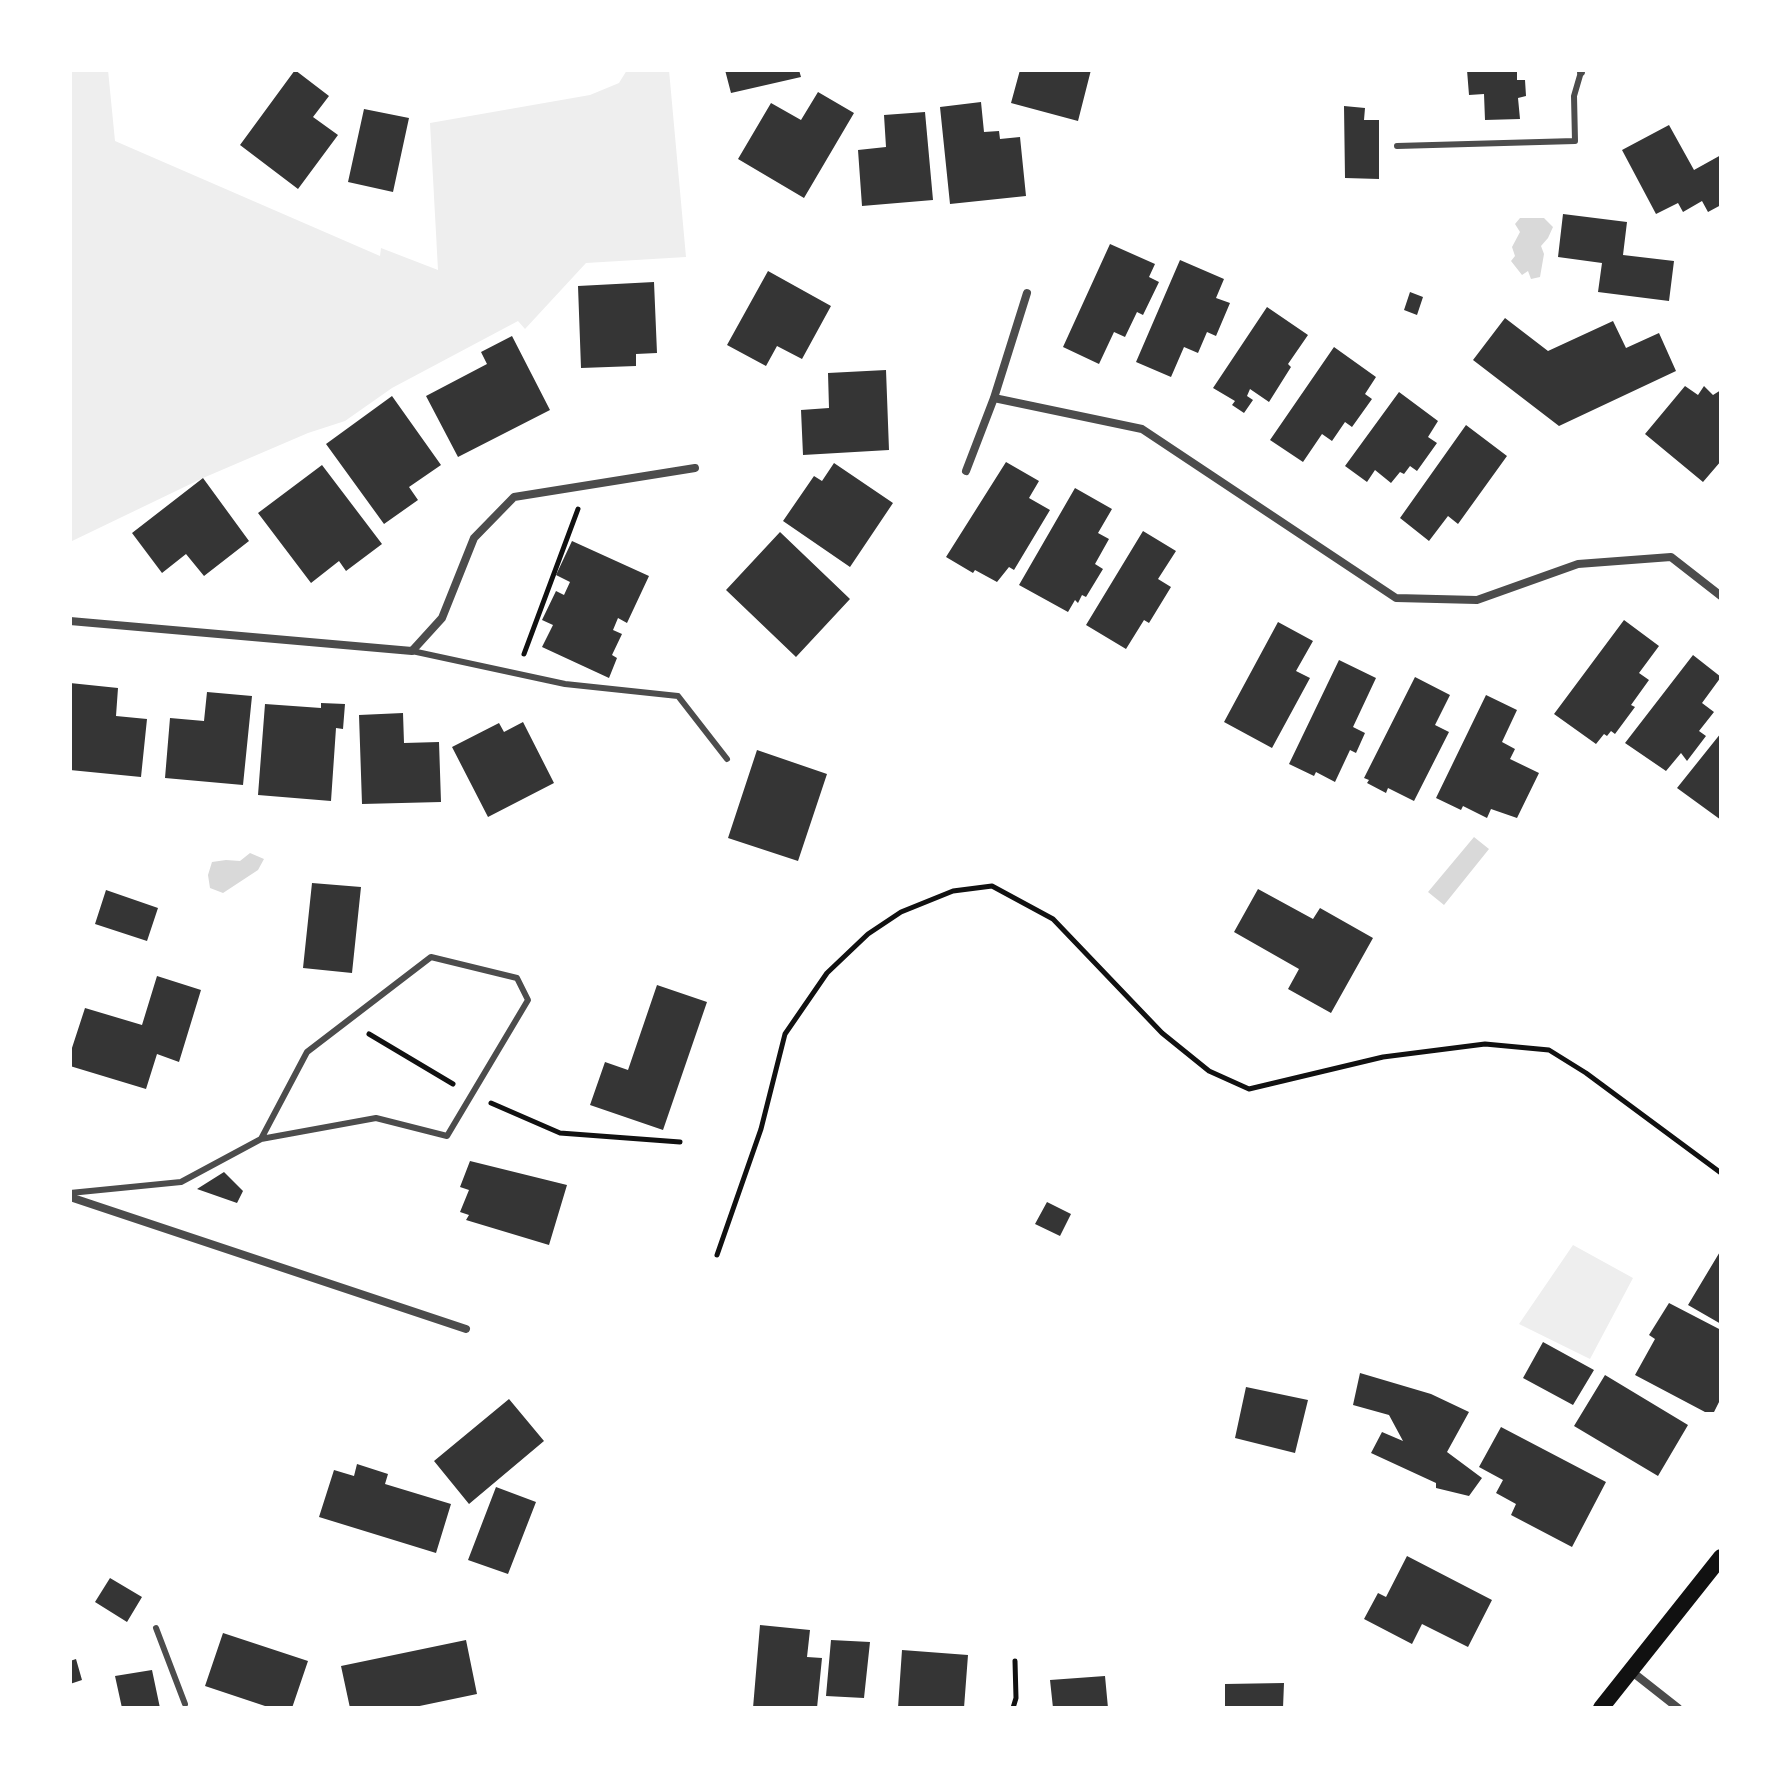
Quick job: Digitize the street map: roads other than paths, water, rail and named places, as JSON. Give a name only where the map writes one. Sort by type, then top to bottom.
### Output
[{"type":"main road","points":[[1601,1708],[1721,1557]]},
{"type":"street","points":[[966,471],[994,398],[1027,293]]},
{"type":"street","points":[[994,398],[1142,429],[1396,598],[1477,600],[1578,564],[1671,557],[1721,596]]},
{"type":"street","points":[[70,621],[412,651],[442,618],[474,538],[514,497],[695,468]]},
{"type":"street","points":[[70,1195],[466,1329]]},
{"type":"street","points":[[1631,1670],[1678,1708]]},
{"type":"lane","points":[[1397,146],[1575,141],[1574,96],[1581,71]]},
{"type":"lane","points":[[412,651],[565,684],[678,696],[727,759]]},
{"type":"lane","points":[[70,1195],[181,1182],[261,1139],[376,1118],[447,1136],[528,1000],[517,978],[431,957],[307,1052],[261,1139]]},
{"type":"lane","points":[[156,1628],[185,1704]]}]
